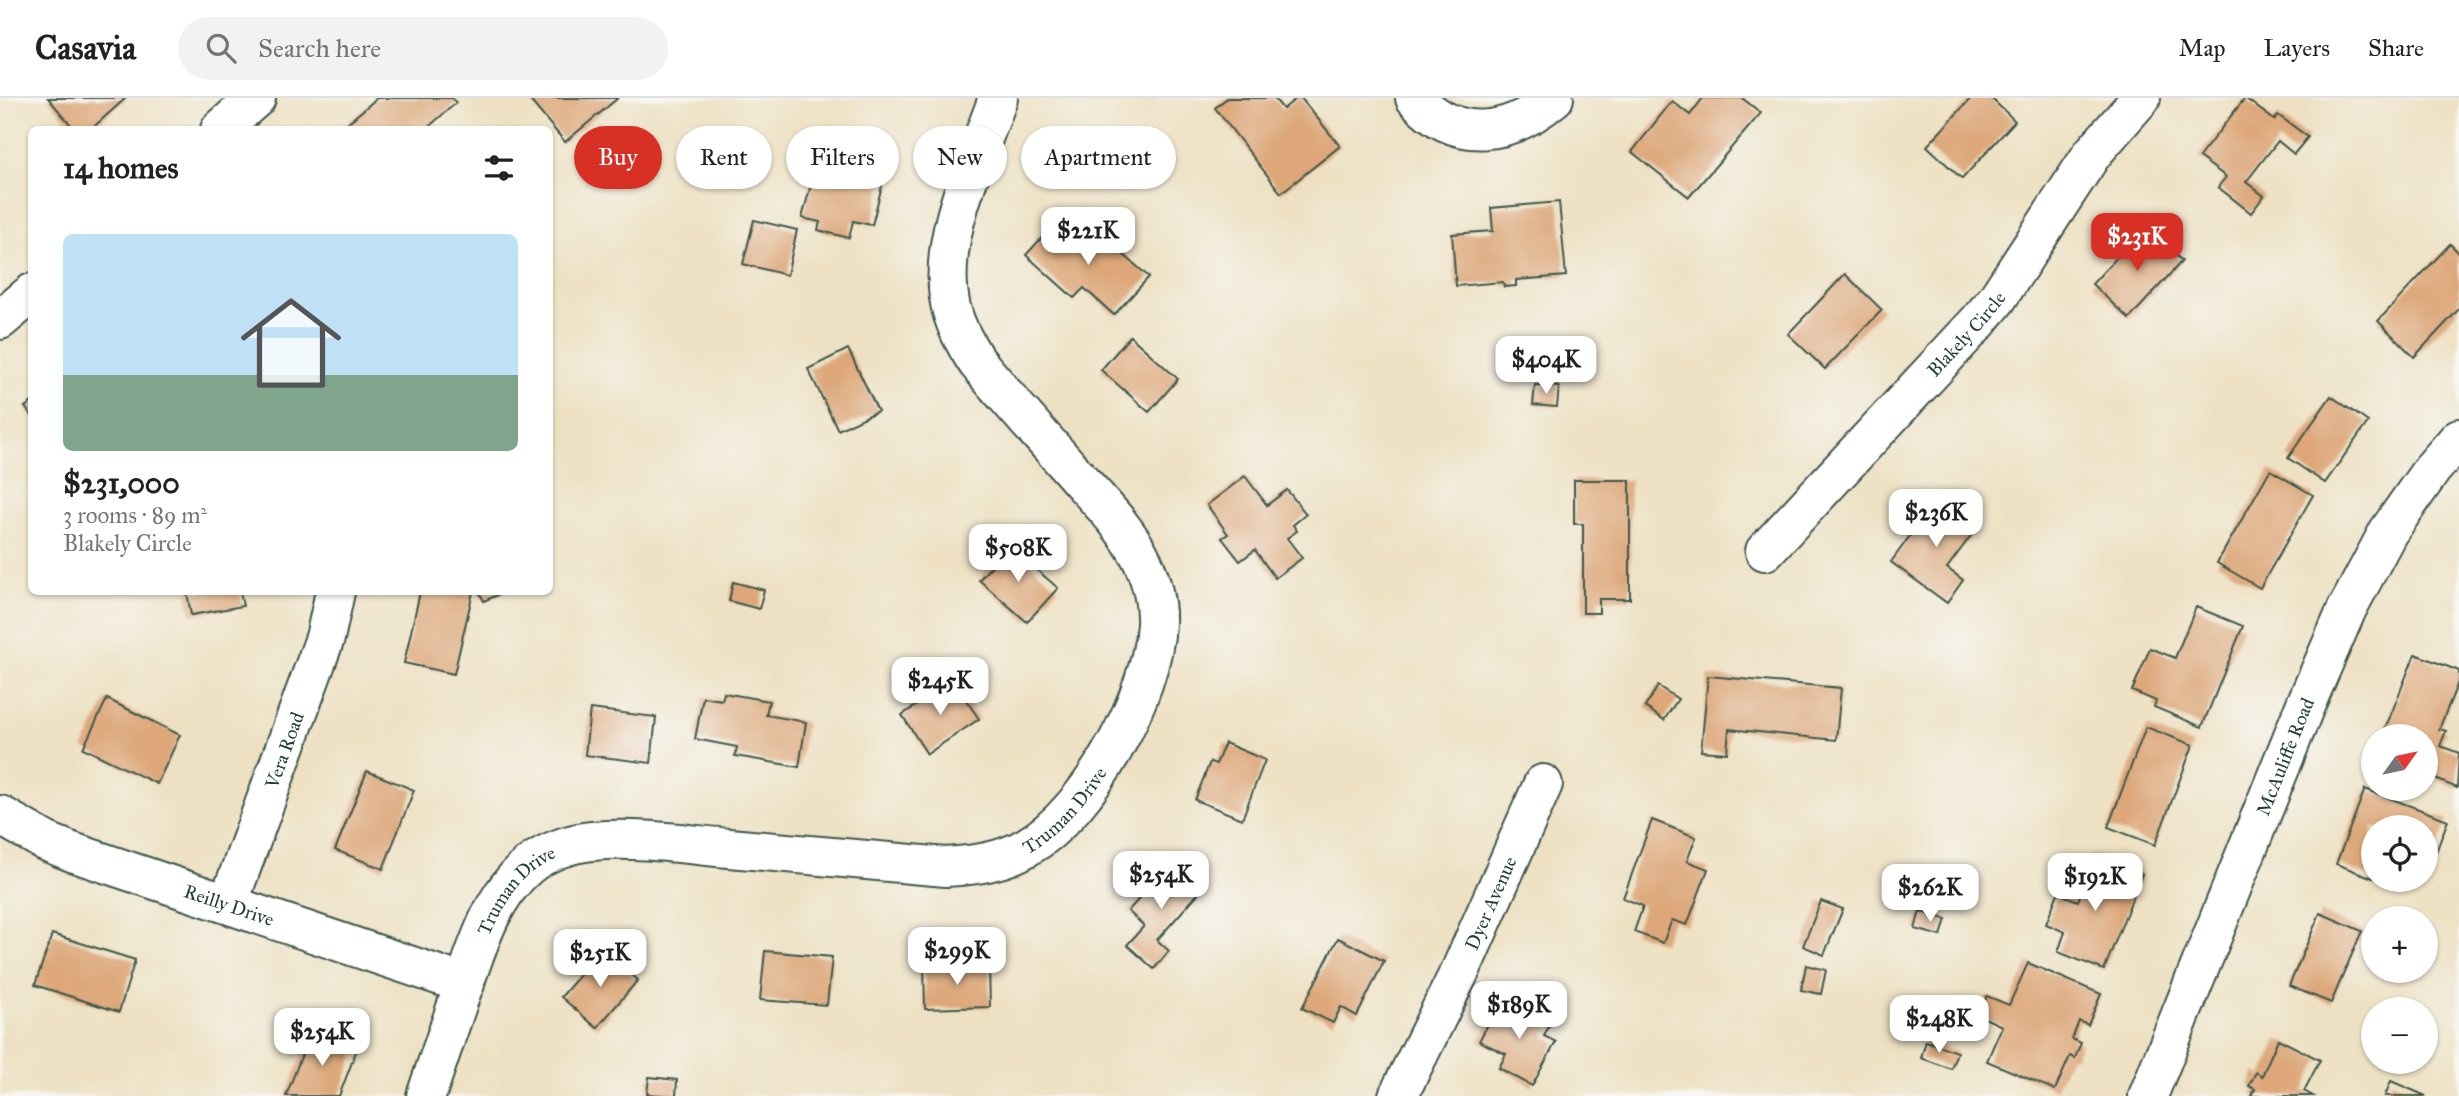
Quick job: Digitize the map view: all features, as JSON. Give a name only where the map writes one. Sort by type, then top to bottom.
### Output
[{"type":"street","points":[[224,126],[256,98]]},
{"type":"street","name":"Truman Drive","points":[[426,1096],[464,984],[501,898],[529,865],[567,845],[589,841],[635,841],[946,867],[966,866],[1008,857],[1043,837],[1074,806],[1100,771],[1144,685],[1156,620],[1150,580],[1138,552],[1119,524],[977,362],[966,344],[950,303],[948,261],[952,237],[999,98]]},
{"type":"street","points":[[1415,98],[1438,119],[1457,127],[1477,130],[1500,128],[1519,122],[1553,98]]},
{"type":"street","name":"Blakely Circle","points":[[1765,551],[1978,322],[1997,299],[2092,154],[2141,98]]},
{"type":"street","points":[[0,320],[28,296]]},
{"type":"street","name":"McAuliffe Road","points":[[2148,1096],[2305,706],[2347,609],[2395,521],[2432,469],[2459,438]]},
{"type":"street","name":"Vera Road","points":[[229,904],[325,638],[334,595]]},
{"type":"street","name":"Dyer Avenue","points":[[1398,1096],[1462,967],[1542,784]]},
{"type":"street","name":"Reilly Drive","points":[[0,814],[45,841],[72,852],[464,984]]},
{"type":"building","points":[[48,98],[126,98],[94,126],[72,126]]},
{"type":"building","points":[[377,98],[452,98],[456,103],[430,126],[344,126]]},
{"type":"building","points":[[528,98],[618,98],[584,126],[574,126],[574,135],[565,142]]},
{"type":"building","points":[[1227,98],[1274,98],[1283,109],[1301,98],[1340,146],[1281,193],[1215,108]]},
{"type":"building","points":[[1703,98],[1742,98],[1761,113],[1689,197],[1632,152],[1672,101],[1690,115]]},
{"type":"building","points":[[1971,98],[1991,98],[2015,121],[1962,179],[1927,146]]},
{"type":"building","points":[[2245,98],[2274,120],[2278,115],[2308,137],[2294,154],[2278,141],[2246,182],[2264,196],[2251,213],[2218,187],[2226,177],[2199,157]]},
{"type":"building","points":[[810,189],[881,189],[872,225],[853,221],[849,238],[818,230],[820,222],[802,218]]},
{"type":"building","points":[[1559,202],[1566,276],[1516,280],[1516,286],[1504,287],[1503,282],[1456,286],[1452,234],[1493,231],[1491,208]]},
{"type":"building","points":[[754,220],[797,230],[787,275],[743,264]]},
{"type":"building","points":[[1058,220],[1091,250],[1104,237],[1149,277],[1114,315],[1084,288],[1074,298],[1026,255]]},
{"type":"building","points":[[2145,227],[2182,261],[2129,319],[2092,284]]},
{"type":"building","points":[[2450,244],[2459,253],[2459,309],[2414,357],[2378,321]]},
{"type":"building","points":[[1845,274],[1882,310],[1825,369],[1788,334]]},
{"type":"building","points":[[1130,336],[1178,379],[1149,412],[1101,370]]},
{"type":"building","points":[[848,349],[878,411],[838,430],[808,369]]},
{"type":"building","points":[[1535,385],[1559,387],[1557,407],[1533,405]]},
{"type":"building","points":[[2331,396],[2368,422],[2325,483],[2288,458]]},
{"type":"building","points":[[2270,470],[2313,495],[2260,588],[2217,563]]},
{"type":"building","points":[[1245,476],[1267,505],[1287,490],[1306,514],[1293,525],[1297,531],[1287,538],[1302,558],[1275,578],[1255,550],[1240,561],[1222,538],[1228,534],[1207,505]]},
{"type":"building","points":[[1574,480],[1630,480],[1630,599],[1599,599],[1599,613],[1583,613],[1583,524],[1574,524]]},
{"type":"building","points":[[1938,497],[1978,526],[1947,568],[1963,580],[1947,603],[1891,562]]},
{"type":"building","points":[[1009,546],[1058,588],[1027,622],[979,580]]},
{"type":"building","points":[[733,582],[764,590],[759,609],[729,601]]},
{"type":"building","points":[[188,595],[241,595],[243,606],[191,615]]},
{"type":"building","points":[[419,595],[472,595],[454,674],[404,663]]},
{"type":"building","points":[[481,595],[497,595],[484,601]]},
{"type":"building","points":[[2196,607],[2243,626],[2202,727],[2154,707],[2156,701],[2132,691],[2150,648],[2175,658]]},
{"type":"building","points":[[2415,654],[2459,671],[2459,680],[2439,729],[2446,731],[2440,746],[2459,753],[2457,788],[2438,780],[2438,724],[2387,724]]},
{"type":"building","points":[[1708,676],[1841,688],[1836,740],[1729,729],[1727,753],[1701,751]]},
{"type":"building","points":[[953,681],[979,719],[927,754],[902,715]]},
{"type":"building","points":[[1658,686],[1678,699],[1664,720],[1645,707]]},
{"type":"building","points":[[724,693],[769,701],[766,715],[806,722],[799,767],[735,756],[737,747],[695,739],[703,697],[722,700]]},
{"type":"building","points":[[107,699],[180,735],[157,784],[83,748]]},
{"type":"building","points":[[590,709],[656,717],[651,763],[585,755]]},
{"type":"building","points":[[2146,727],[2193,745],[2155,845],[2108,827]]},
{"type":"building","points":[[1225,743],[1265,760],[1242,819],[1195,800],[1210,762],[1216,764]]},
{"type":"building","points":[[367,771],[414,790],[383,869],[335,850]]},
{"type":"building","points":[[2361,799],[2361,802],[2400,802],[2435,815],[2361,815],[2361,873],[2336,864]]},
{"type":"building","points":[[2438,816],[2448,820],[2438,847]]},
{"type":"building","points":[[1652,820],[1696,837],[1687,861],[1708,869],[1687,925],[1672,920],[1663,943],[1634,932],[1643,906],[1623,898]]},
{"type":"building","points":[[2095,855],[2142,874],[2104,970],[2058,952],[2065,932],[2046,924],[2058,893],[2078,901]]},
{"type":"building","points":[[1173,861],[1203,888],[1157,940],[1169,951],[1154,969],[1127,945],[1144,926],[1128,911]]},
{"type":"building","points":[[1821,901],[1843,909],[1824,955],[1803,946]]},
{"type":"building","points":[[1920,911],[1946,919],[1941,936],[1915,929]]},
{"type":"building","points":[[2320,913],[2361,931],[2331,1003],[2289,986]]},
{"type":"building","points":[[52,934],[135,960],[119,1012],[35,985]]},
{"type":"building","points":[[1338,938],[1384,961],[1357,1016],[1341,1007],[1333,1023],[1302,1008]]},
{"type":"building","points":[[602,949],[638,980],[597,1028],[561,997]]},
{"type":"building","points":[[765,951],[832,957],[827,1005],[760,1000]]},
{"type":"building","points":[[2028,963],[2101,994],[2088,1025],[2079,1021],[2072,1039],[2081,1043],[2075,1058],[2070,1056],[2055,1090],[1987,1061],[2002,1026],[1978,1015],[1987,996],[2009,1005]]},
{"type":"building","points":[[989,965],[990,1007],[925,1009],[924,966]]},
{"type":"building","points":[[1806,965],[1826,970],[1821,994],[1801,990]]},
{"type":"building","points":[[1502,998],[1550,1024],[1544,1036],[1556,1042],[1532,1086],[1499,1068],[1506,1054],[1479,1041]]},
{"type":"building","points":[[311,1031],[357,1049],[339,1096],[286,1096]]},
{"type":"building","points":[[2278,1039],[2320,1060],[2304,1091],[2313,1096],[2252,1096],[2255,1089],[2249,1086],[2256,1072],[2262,1076]]},
{"type":"building","points":[[1926,1041],[1957,1052],[1951,1069],[1921,1058]]},
{"type":"building","points":[[649,1077],[677,1080],[676,1096],[647,1094]]},
{"type":"building","points":[[2391,1081],[2426,1096],[2385,1096]]}]
